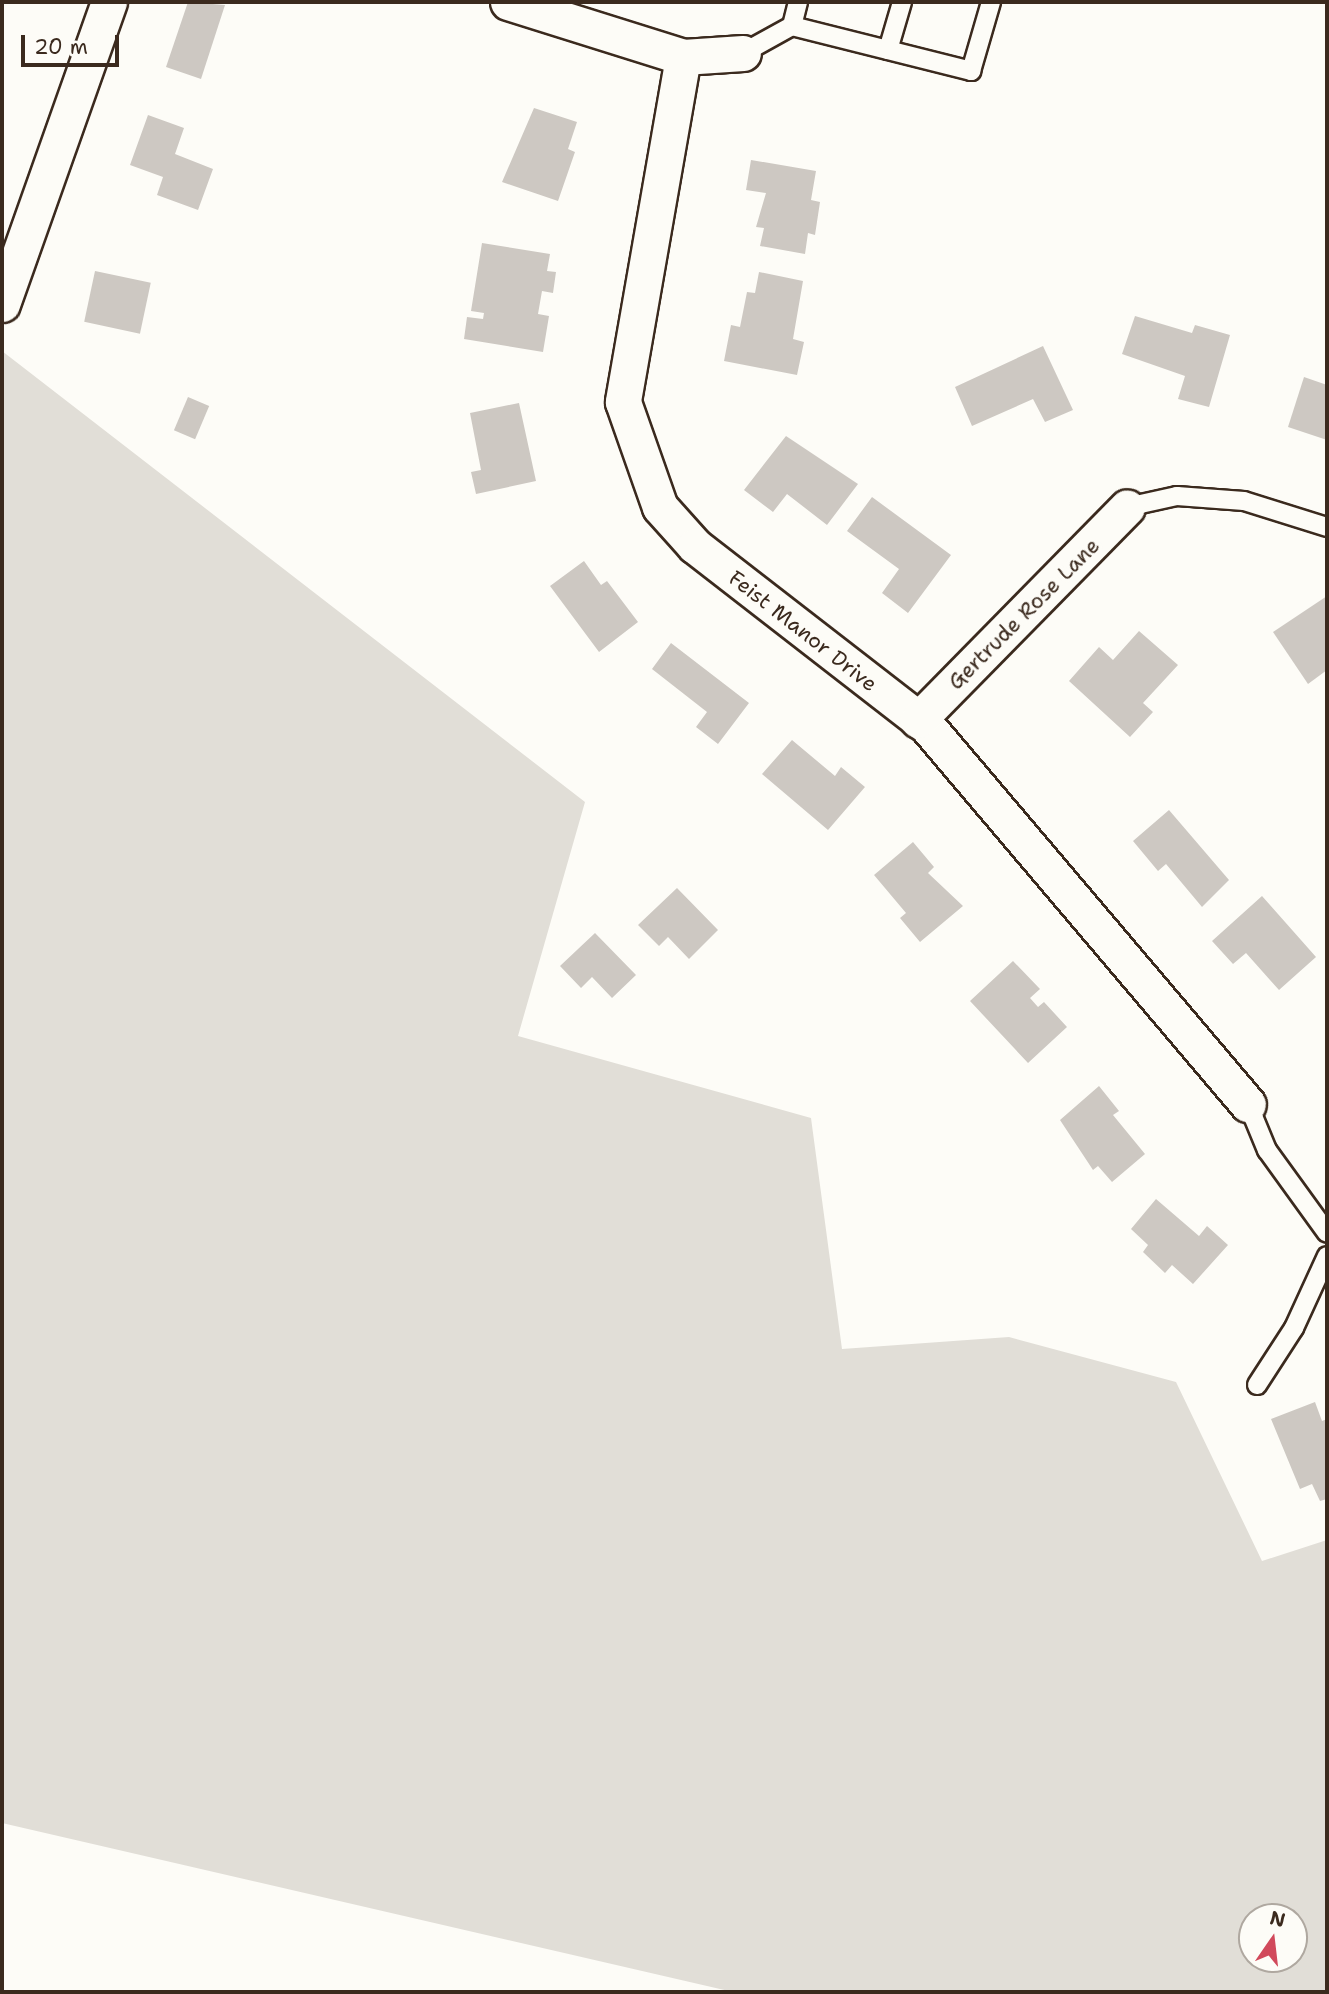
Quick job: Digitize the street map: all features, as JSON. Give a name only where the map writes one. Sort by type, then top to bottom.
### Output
[{"type":"street","points":[[2,304],[109,2]]},
{"type":"street","points":[[508,2],[683,57],[743,53]]},
{"type":"street","name":"Feist Manor Drive","points":[[683,57],[623,402],[660,507],[695,547],[918,720],[1248,1104]]},
{"type":"street","name":"Gertrude Rose Lane","points":[[918,720],[1127,507]]},
{"type":"lane","points":[[792,26],[799,2]]},
{"type":"lane","points":[[888,50],[902,2]]},
{"type":"lane","points":[[743,53],[792,26],[971,71],[991,2]]},
{"type":"lane","points":[[1127,507],[1177,496],[1244,501],[1327,527]]},
{"type":"lane","points":[[1248,1104],[1267,1150],[1327,1233]]},
{"type":"lane","points":[[1258,1385],[1294,1328],[1327,1256]]},
{"type":"shaded area","points":[[2,351],[585,802],[518,1036],[811,1118],[842,1349],[1009,1337],[1176,1382],[1262,1561],[1327,1540],[1327,1992],[733,1992],[2,1823]]},
{"type":"building","points":[[188,2],[225,5],[201,79],[166,67]]},
{"type":"building","points":[[534,108],[577,122],[568,149],[575,152],[558,201],[502,182]]},
{"type":"building","points":[[148,115],[184,128],[175,154],[213,169],[198,210],[157,195],[163,177],[130,165]]},
{"type":"building","points":[[751,160],[816,171],[811,200],[820,202],[815,235],[808,233],[805,254],[760,246],[764,228],[756,227],[766,193],[746,190]]},
{"type":"building","points":[[482,243],[550,254],[547,271],[556,272],[553,293],[542,291],[538,314],[549,316],[543,352],[464,339],[467,317],[483,319],[484,313],[471,311]]},
{"type":"building","points":[[95,271],[151,283],[140,334],[84,322]]},
{"type":"building","points":[[759,272],[803,281],[793,339],[804,342],[797,375],[724,361],[731,325],[740,327],[747,292],[755,293]]},
{"type":"building","points":[[1135,316],[1192,333],[1195,325],[1230,335],[1209,407],[1178,399],[1185,376],[1122,354]]},
{"type":"building","points":[[1043,346],[1073,410],[1045,422],[1033,399],[972,426],[955,387]]},
{"type":"building","points":[[1304,377],[1327,385],[1327,440],[1288,427]]},
{"type":"building","points":[[188,397],[209,406],[195,439],[174,430]]},
{"type":"building","points":[[519,403],[536,481],[476,494],[471,472],[481,470],[470,413]]},
{"type":"building","points":[[786,436],[858,484],[827,525],[787,494],[773,512],[744,490]]},
{"type":"building","points":[[872,497],[951,555],[908,613],[882,593],[899,569],[847,531]]},
{"type":"building","points":[[584,561],[601,585],[607,581],[638,622],[599,652],[550,586]]},
{"type":"building","points":[[1327,596],[1327,670],[1308,684],[1273,632]]},
{"type":"building","points":[[1139,631],[1178,665],[1143,703],[1153,712],[1130,737],[1069,681],[1099,647],[1113,660]]},
{"type":"building","points":[[671,643],[749,703],[718,744],[696,727],[707,712],[652,669]]},
{"type":"building","points":[[792,740],[835,776],[841,767],[865,787],[828,830],[762,774]]},
{"type":"building","points":[[1169,810],[1229,880],[1202,907],[1166,864],[1158,871],[1133,841]]},
{"type":"building","points":[[913,842],[934,867],[928,873],[963,906],[920,942],[900,918],[906,913],[874,875]]},
{"type":"building","points":[[677,888],[718,930],[689,959],[668,937],[659,946],[638,925]]},
{"type":"building","points":[[1262,896],[1316,957],[1279,990],[1246,953],[1233,964],[1212,941]]},
{"type":"building","points":[[595,933],[636,975],[612,998],[592,977],[581,988],[560,966]]},
{"type":"building","points":[[1013,961],[1040,989],[1030,998],[1038,1007],[1044,1002],[1067,1027],[1028,1063],[970,1001]]},
{"type":"building","points":[[1099,1086],[1119,1111],[1113,1115],[1145,1154],[1112,1182],[1098,1166],[1093,1170],[1060,1120]]},
{"type":"building","points":[[1156,1199],[1199,1236],[1207,1226],[1228,1245],[1193,1284],[1172,1265],[1165,1273],[1143,1252],[1148,1245],[1131,1229]]},
{"type":"building","points":[[1315,1402],[1322,1421],[1327,1419],[1327,1499],[1320,1501],[1312,1484],[1300,1489],[1271,1419]]}]
